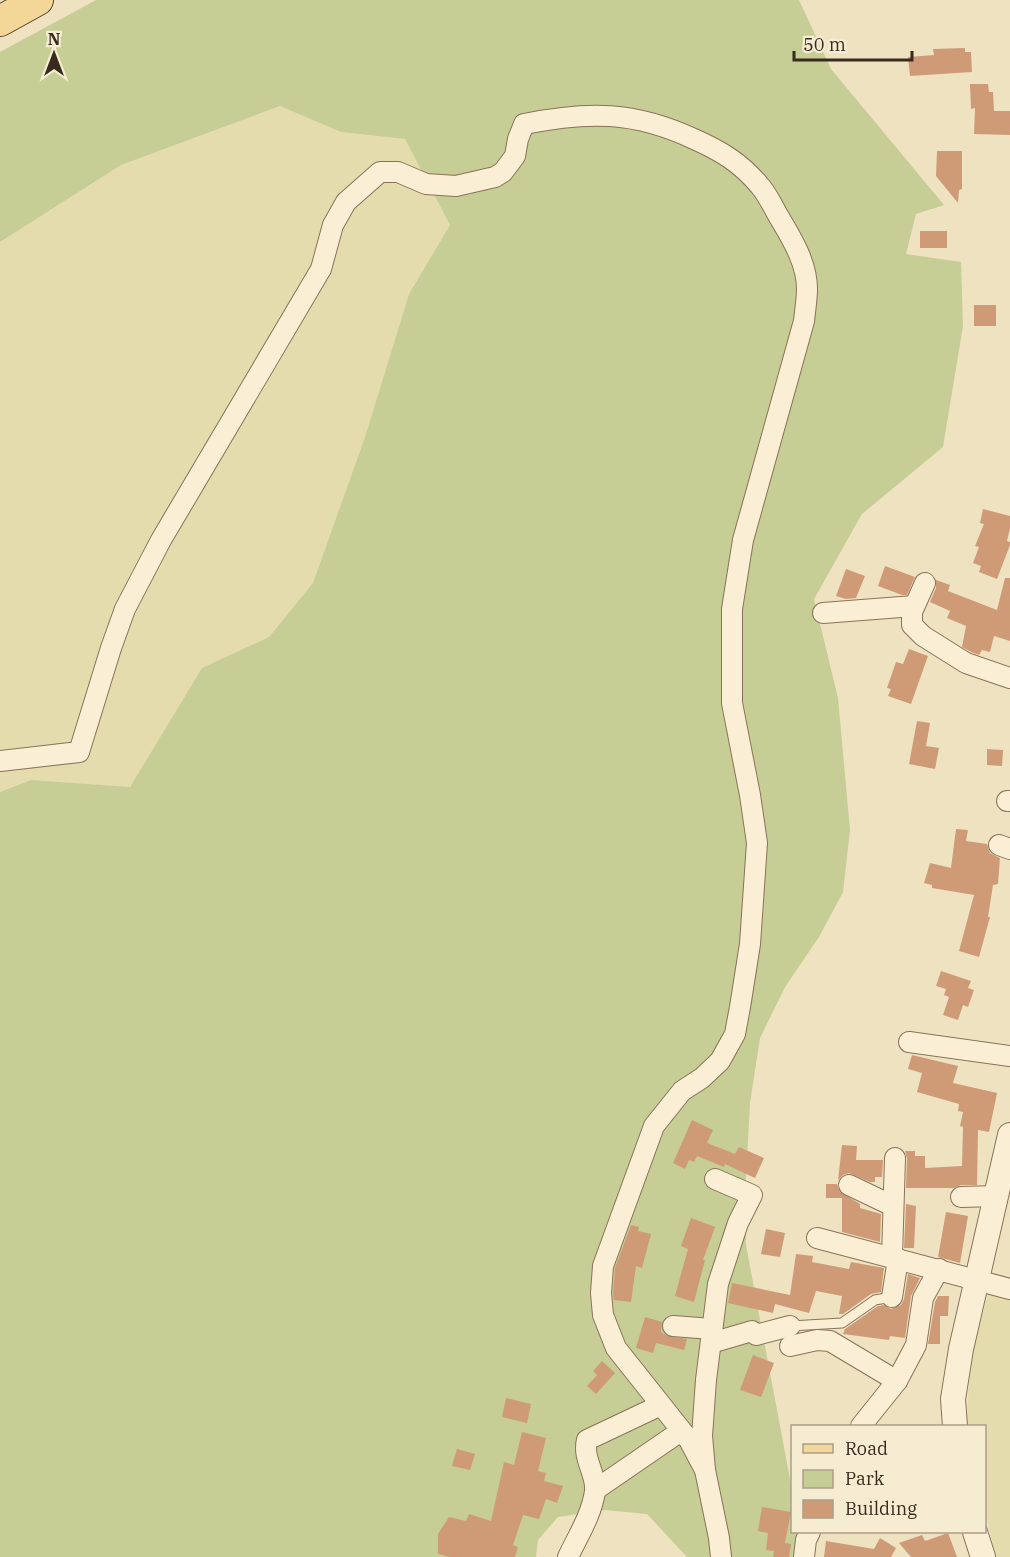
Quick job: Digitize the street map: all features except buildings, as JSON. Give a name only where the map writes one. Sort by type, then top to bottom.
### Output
[{"type":"main road","points":[[0,21],[38,0]]},
{"type":"street","points":[[0,761],[80,752],[111,648],[126,609],[161,540],[321,269],[337,217],[346,202],[380,172],[398,172],[426,184],[456,186],[495,177],[503,172],[515,156],[524,124],[561,116],[613,115],[668,127],[723,152],[745,170],[761,188],[794,242],[804,269],[807,288],[804,321],[744,540],[732,609],[732,704],[757,843],[750,944],[735,1034],[720,1061],[702,1078],[682,1091],[654,1126],[603,1266],[601,1293],[603,1315],[616,1348],[689,1440],[705,1470]]},
{"type":"street","points":[[925,583],[912,612],[912,625],[923,636],[966,663],[1010,678]]},
{"type":"street","points":[[824,613],[914,606]]},
{"type":"street","points":[[909,1042],[1010,1056]]},
{"type":"street","points":[[955,1425],[953,1399],[961,1349],[1010,1135]]},
{"type":"street","points":[[892,1297],[895,1258],[893,1206],[895,1158]]},
{"type":"street","points":[[715,1179],[752,1195],[738,1222],[718,1284],[702,1436],[705,1470],[721,1557]]},
{"type":"street","points":[[849,1185],[893,1206]]},
{"type":"street","points":[[961,1197],[997,1196]]},
{"type":"street","points":[[817,1238],[1010,1289]]},
{"type":"street","points":[[862,1425],[897,1381],[916,1345],[923,1298],[939,1269]]},
{"type":"street","points":[[674,1326],[712,1336],[752,1331],[756,1335],[790,1326]]},
{"type":"street","points":[[790,1346],[817,1340],[830,1341],[897,1381]]},
{"type":"street","points":[[568,1557],[588,1516],[595,1490],[585,1448],[587,1440],[661,1405]]},
{"type":"street","points":[[595,1490],[681,1431]]},
{"type":"street","points":[[804,1557],[806,1540],[810,1533]]},
{"type":"street","points":[[975,1533],[983,1557]]},
{"type":"lane","points":[[790,1326],[842,1323],[875,1300],[892,1297]]},
{"type":"shaded area","points":[[280,106],[341,132],[405,139],[450,225],[409,294],[365,437],[313,583],[269,637],[202,668],[130,787],[31,780],[0,792],[0,242],[121,165]]},
{"type":"shaded area","points":[[989,1290],[1010,1296],[1010,1557],[996,1557],[986,1515],[986,1425],[968,1425],[969,1379],[973,1352]]},
{"type":"green space","points":[[96,0],[799,0],[831,69],[944,205],[916,214],[906,254],[961,262],[963,326],[943,447],[862,514],[814,599],[838,698],[850,830],[843,892],[819,937],[785,987],[760,1038],[750,1103],[745,1197],[746,1245],[791,1485],[791,1533],[800,1533],[807,1557],[687,1557],[647,1514],[605,1510],[558,1517],[538,1540],[536,1557],[0,1557],[0,792],[31,780],[130,787],[202,668],[269,637],[313,583],[365,437],[409,294],[450,225],[405,139],[341,132],[280,106],[121,165],[0,242],[0,52]]}]
